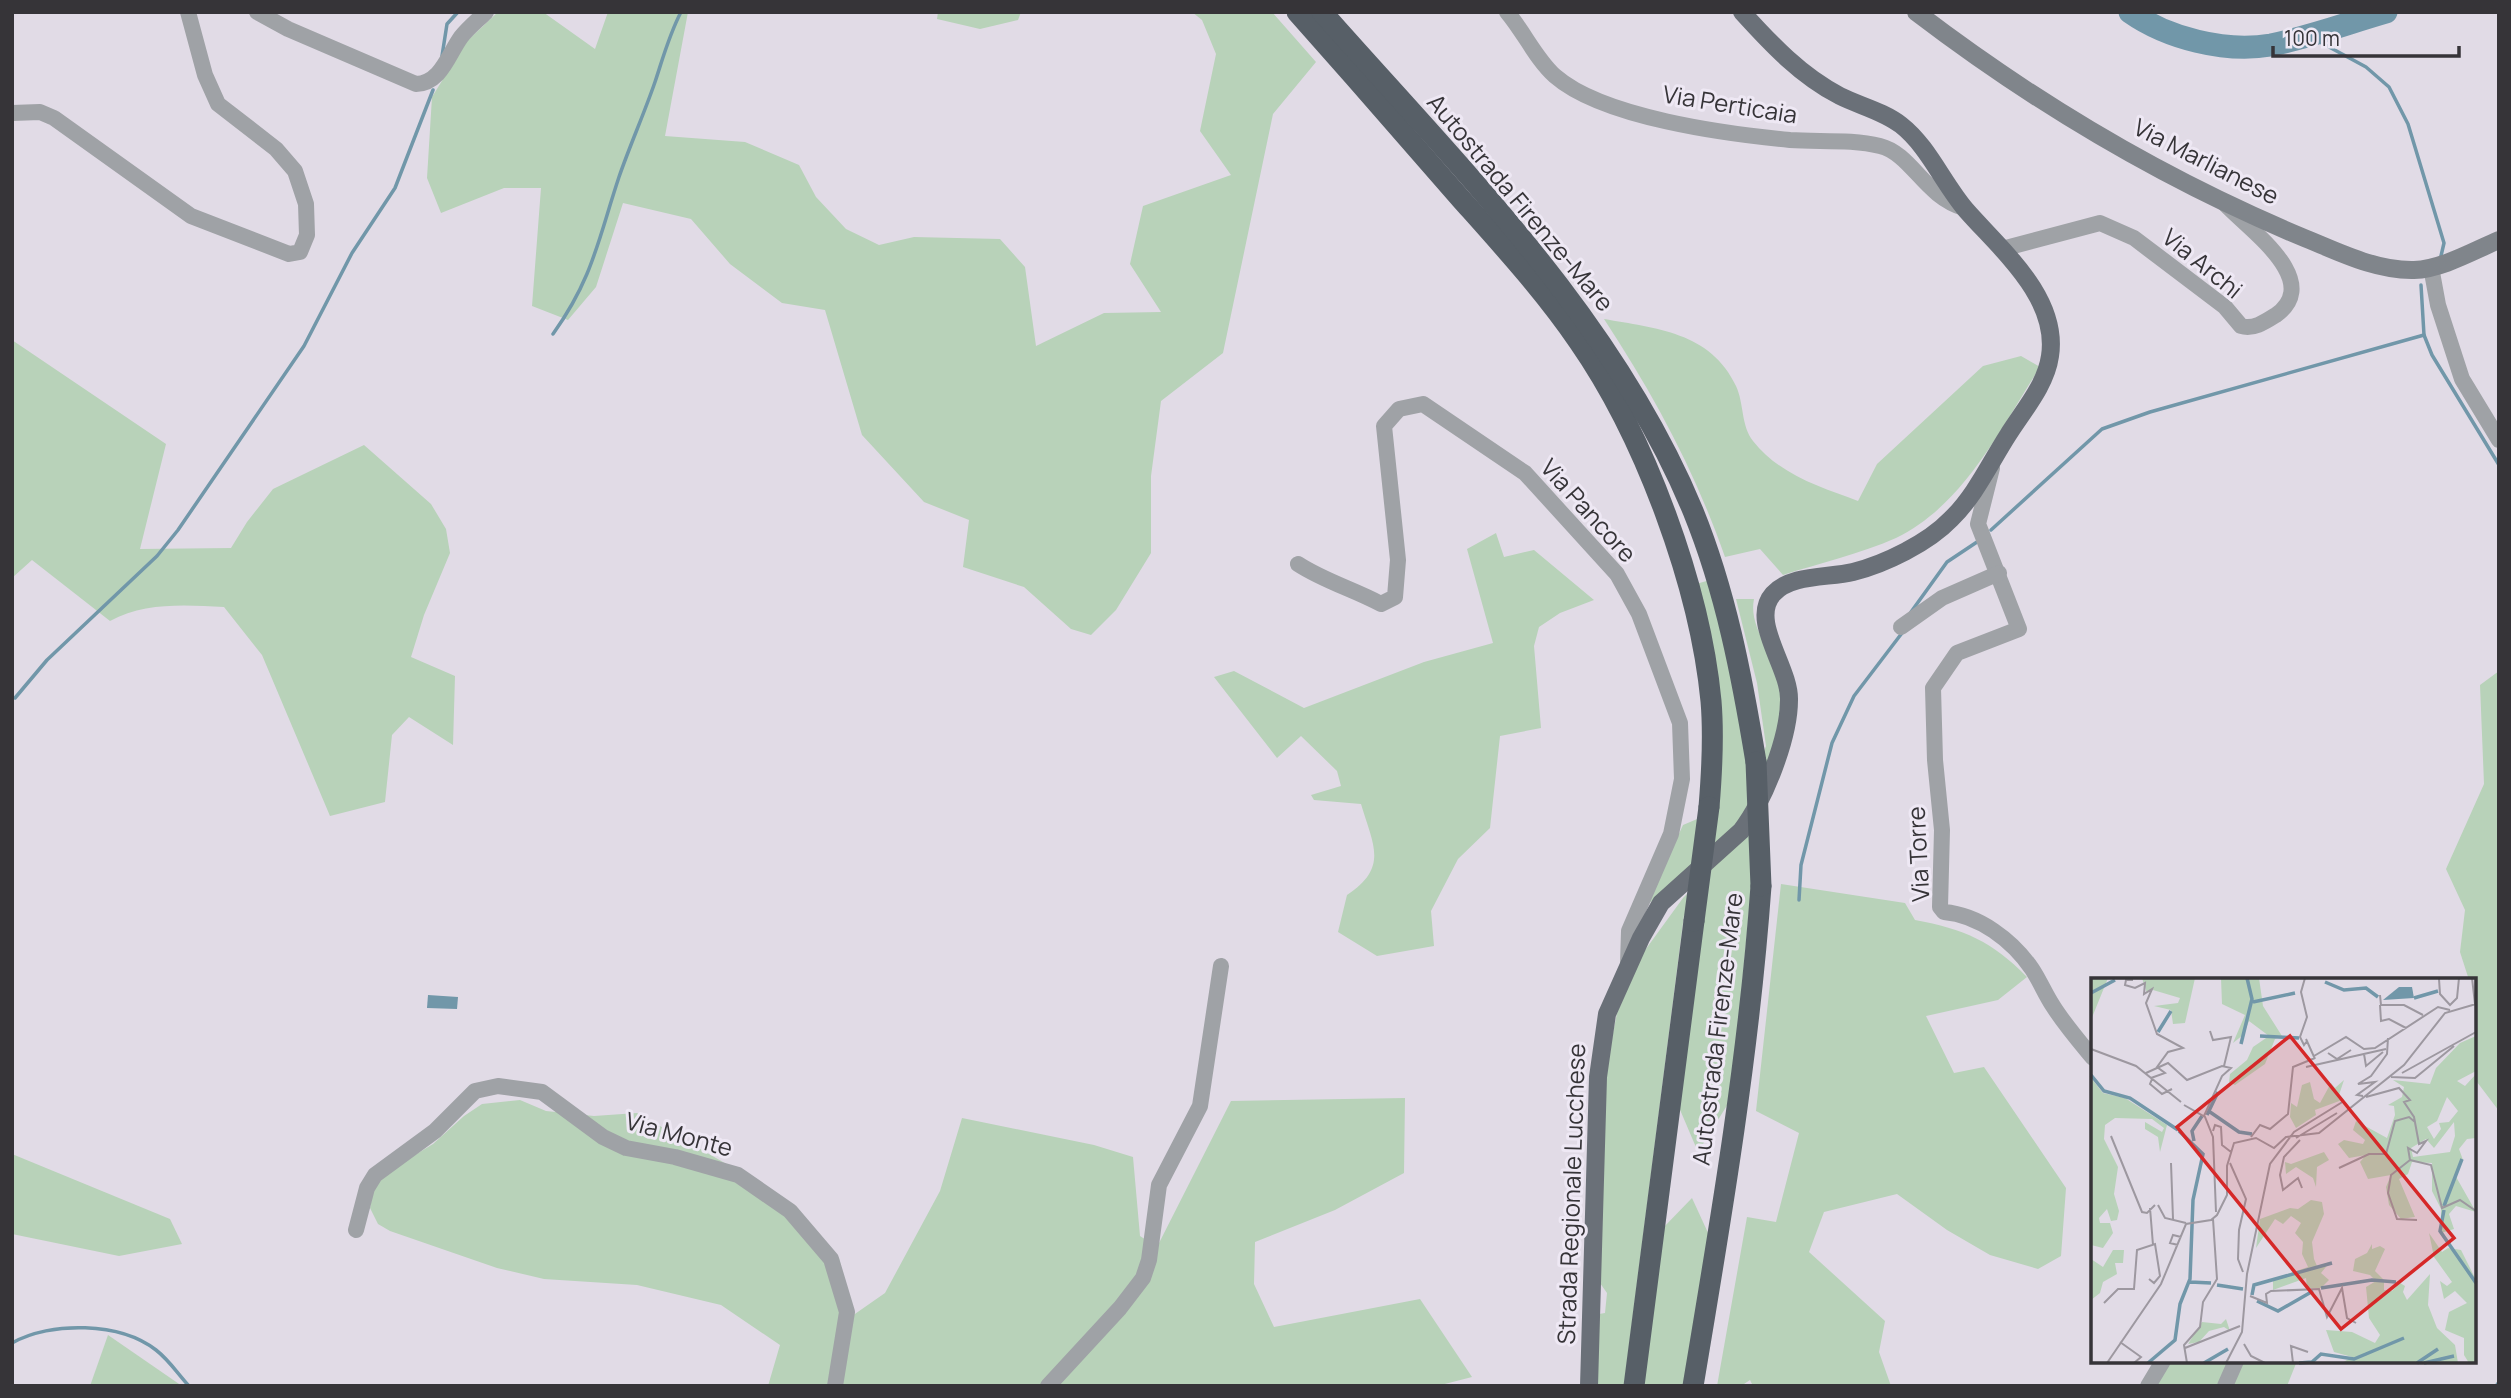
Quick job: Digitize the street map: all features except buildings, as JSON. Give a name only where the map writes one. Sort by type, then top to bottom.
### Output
[{"type":"highway","name":"Autostrada Firenze-Mare","points":[[1297,12],[1542,291],[1580,343],[1618,408],[1661,508],[1693,604],[1711,698],[1713,744],[1709,807],[1634,1386]]},
{"type":"highway","name":"Autostrada Firenze-Mare","points":[[1322,12],[1542,263],[1595,333],[1635,397],[1679,481],[1717,577],[1741,669],[1756,762],[1761,886],[1752,1002],[1737,1118],[1693,1386]]},
{"type":"main road","name":"Strada Regionale Lucchese","points":[[1589,1386],[1598,1077],[1607,1014],[1628,964],[1667,896],[1726,846],[1746,823],[1777,757],[1790,700],[1783,667],[1765,626],[1765,612],[1773,594],[1783,585],[1854,572],[1924,540],[1951,520],[2040,385],[2050,356],[2049,329],[2042,307],[2030,285],[2002,249],[1964,208],[1916,140],[1900,125],[1810,78],[1776,50],[1742,12]]},
{"type":"street","points":[[12,113],[40,112],[54,118],[191,216],[289,254],[300,252],[307,235],[306,204],[295,171],[276,149],[218,104],[205,75],[188,12]]},
{"type":"street","points":[[257,12],[288,29],[416,84],[426,83],[434,78],[462,35],[486,12]]},
{"type":"street","name":"Via Perticaia","points":[[1507,12],[1557,78],[1596,100],[1659,118],[1732,133],[1883,146],[1904,161],[1941,199],[1964,208]]},
{"type":"street","name":"Via Marlianese","points":[[1916,12],[2146,163],[2225,205],[2362,261],[2415,270],[2431,267],[2499,240]]},
{"type":"street","name":"Via Archi","points":[[2002,249],[2100,223],[2134,238],[2225,307],[2241,326],[2256,326],[2286,306],[2292,295],[2291,276],[2284,264],[2225,205]]},
{"type":"street","points":[[2431,267],[2438,304],[2462,379],[2499,440]]},
{"type":"street","name":"Via Pancore","points":[[1298,564],[1320,578],[1355,590],[1381,604],[1395,597],[1398,548],[1384,426],[1399,409],[1423,404],[1525,473],[1617,574],[1639,614],[1679,723],[1682,779],[1671,834],[1629,931],[1628,964]]},
{"type":"street","points":[[1901,627],[1942,598],[1998,573],[1978,524],[1995,456]]},
{"type":"street","name":"Via Torre","points":[[1998,573],[2019,629],[1957,653],[1933,688],[1934,760],[1942,830],[1940,906],[1944,912],[1966,914],[2017,951],[2032,969],[2071,1032],[2091,1056]]},
{"type":"street","points":[[1048,1386],[1120,1308],[1143,1278],[1149,1260],[1159,1185],[1200,1106],[1221,966]]},
{"type":"street","name":"Via Monte","points":[[356,1230],[367,1188],[375,1175],[435,1131],[475,1091],[498,1086],[541,1092],[603,1137],[626,1148],[675,1157],[738,1175],[790,1210],[831,1259],[847,1312],[835,1386]]},
{"type":"street","points":[[2148,1386],[2163,1363]]},
{"type":"street","points":[[2225,1386],[2235,1363]]},
{"type":"green space","points":[[498,12],[543,12],[595,49],[608,12],[688,12],[665,136],[745,142],[799,165],[816,197],[846,229],[879,245],[914,237],[1000,239],[1025,267],[1036,346],[1104,313],[1161,312],[1130,264],[1143,206],[1231,175],[1200,131],[1216,54],[1202,20],[1192,12],[1272,12],[1316,62],[1273,114],[1223,353],[1161,401],[1151,476],[1151,553],[1116,610],[1091,635],[1071,629],[1024,587],[963,567],[969,520],[924,502],[862,435],[825,310],[782,303],[730,264],[691,219],[623,203],[596,287],[568,320],[532,306],[541,188],[504,188],[441,213],[427,178],[432,97],[466,42]]},
{"type":"green space","points":[[938,12],[1021,12],[1018,20],[980,29],[937,19]]},
{"type":"green space","points":[[1604,319],[1662,330],[1697,343],[1725,368],[1736,386],[1746,428],[1764,453],[1775,463],[1801,478],[1858,501],[1877,464],[1983,366],[2021,356],[2040,367],[1979,463],[1942,506],[1920,524],[1882,544],[1783,575],[1760,549],[1725,557],[1672,434]]},
{"type":"green space","points":[[12,340],[166,444],[140,549],[231,548],[273,489],[364,445],[431,504],[446,529],[450,553],[424,615],[411,657],[455,676],[453,745],[409,717],[392,735],[385,802],[330,816],[262,655],[224,607],[151,608],[110,621],[32,560],[12,578]]},
{"type":"green space","points":[[1496,533],[1504,557],[1534,550],[1594,600],[1560,613],[1539,627],[1534,646],[1541,728],[1500,736],[1490,828],[1458,859],[1431,911],[1434,946],[1377,956],[1338,932],[1347,895],[1369,875],[1373,865],[1373,843],[1361,804],[1314,800],[1311,795],[1341,786],[1337,771],[1301,736],[1277,758],[1214,677],[1234,671],[1304,708],[1424,662],[1493,643],[1467,549]]},
{"type":"green space","points":[[1710,580],[1725,633],[1751,785],[1766,746],[1757,683],[1736,599],[1754,599],[1753,610],[1758,630],[1780,680],[1780,718],[1762,780],[1742,816],[1731,831],[1701,860],[1646,906],[1683,825],[1716,811],[1696,584]]},
{"type":"green space","points":[[2499,671],[2499,1111],[2476,1081],[2476,978],[2468,978],[2460,952],[2465,910],[2446,869],[2484,784],[2480,685]]},
{"type":"green space","points":[[1752,828],[1752,880],[1731,1099],[1698,1152],[1678,1105],[1701,917],[1684,915],[1624,1386],[1597,1386],[1599,1314],[1605,1313],[1607,1293],[1600,1283],[1606,1068],[1617,1013],[1643,953],[1683,898]]},
{"type":"green space","points":[[1781,884],[1905,903],[1915,920],[1976,938],[2002,954],[2027,977],[1998,1000],[1926,1016],[1954,1073],[1984,1067],[2066,1188],[2061,1256],[2038,1269],[1990,1255],[1947,1230],[1897,1194],[1824,1212],[1809,1252],[1885,1321],[1879,1352],[1891,1386],[1753,1386],[1750,1380],[1741,1386],[1717,1386],[1747,1217],[1776,1222],[1799,1133],[1756,1111]]},
{"type":"green space","points":[[1405,1098],[1404,1173],[1335,1210],[1255,1242],[1254,1284],[1274,1327],[1420,1299],[1472,1377],[1437,1386],[768,1386],[780,1345],[721,1305],[637,1285],[544,1279],[497,1268],[390,1231],[378,1224],[370,1208],[374,1186],[387,1172],[433,1144],[482,1104],[520,1100],[546,1111],[594,1116],[637,1113],[730,1166],[839,1258],[852,1316],[885,1293],[940,1191],[962,1118],[1094,1145],[1133,1157],[1140,1236],[1157,1247],[1231,1101]]},
{"type":"green space","points":[[12,1154],[170,1219],[182,1244],[119,1256],[12,1234]]},
{"type":"green space","points":[[1692,1198],[1709,1235],[1686,1386],[1642,1386],[1662,1229]]},
{"type":"green space","points":[[108,1335],[182,1386],[90,1386]]},
{"type":"green space","points":[[2168,1363],[2229,1363],[2219,1386],[2155,1386]]},
{"type":"green space","points":[[2240,1363],[2296,1363],[2287,1386],[2230,1386]]},
{"type":"water","points":[[428,995],[458,997],[457,1009],[427,1008]]},
{"type":"waterway","points":[[442,56],[447,24],[458,12]]},
{"type":"waterway","points":[[553,334],[586,276],[623,165],[681,12]]},
{"type":"waterway","points":[[2130,12],[2179,36],[2235,47],[2271,45],[2386,12]]},
{"type":"waterway","points":[[2307,35],[2366,67],[2389,87],[2408,124],[2444,243],[2441,256]]},
{"type":"waterway","points":[[15,698],[47,660],[157,556],[178,530],[304,346],[352,253],[395,188],[433,90]]},
{"type":"waterway","points":[[2421,285],[2424,335],[2432,355],[2499,465]]},
{"type":"waterway","points":[[1991,530],[2102,429],[2150,412],[2424,335]]},
{"type":"waterway","points":[[1911,612],[1947,562],[1977,542]]},
{"type":"waterway","points":[[1799,900],[1801,865],[1832,743],[1854,696],[1902,633]]},
{"type":"waterway","points":[[12,1343],[28,1336],[65,1328],[124,1334],[156,1350],[189,1386]]},
{"type":"waterway","points":[[2496,1386],[2499,1382]]}]
